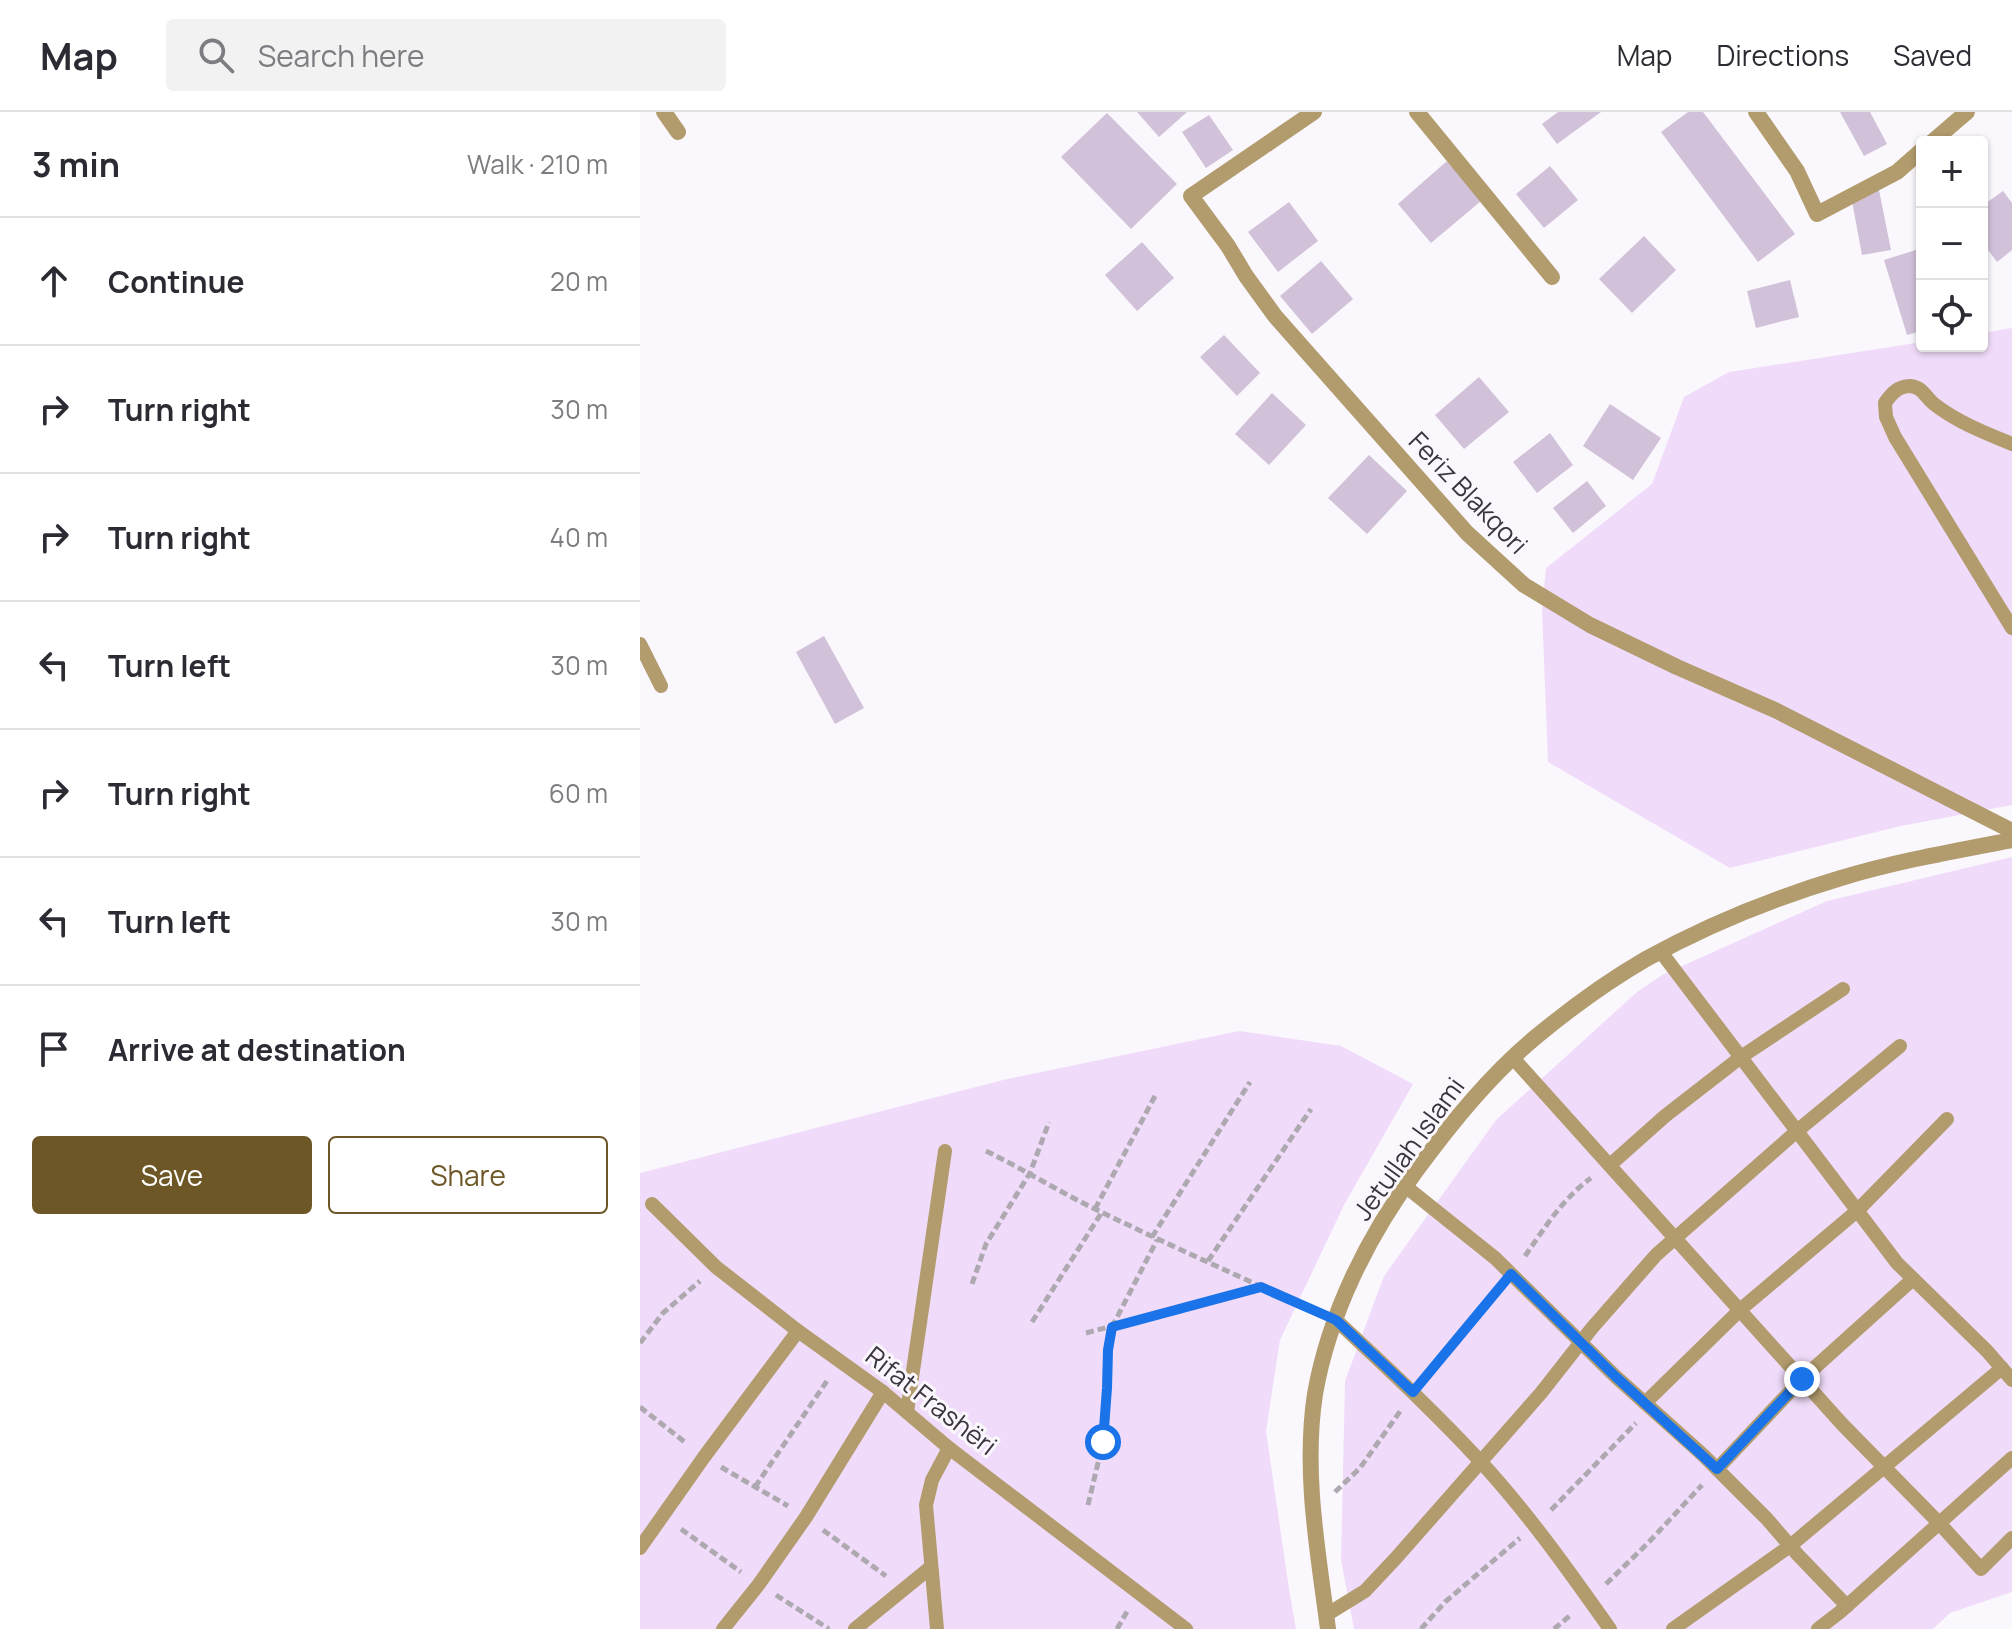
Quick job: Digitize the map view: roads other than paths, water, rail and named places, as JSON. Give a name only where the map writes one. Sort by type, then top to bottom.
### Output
[{"type":"street","points":[[664,112],[678,132]]},
{"type":"street","name":"Feriz Blakqori","points":[[1314,112],[1191,196],[1275,316],[1467,533],[1524,585],[1590,625],[1777,711],[2012,831]]},
{"type":"street","points":[[1417,112],[1552,277]]},
{"type":"street","points":[[1756,112],[1797,171],[1817,214],[1897,172],[1916,155]]},
{"type":"street","points":[[1939,136],[1967,112]]},
{"type":"street","name":"Jetullah Islami","points":[[1327,1622],[1312,1490],[1311,1434],[1322,1357],[1352,1278],[1376,1233],[1442,1135],[1487,1083],[1536,1037],[1589,997],[1646,959],[1710,927],[1772,901],[1842,878],[2012,840]]},
{"type":"lane","points":[[2012,444],[1951,416],[1931,402],[1922,390],[1911,386],[1900,387],[1885,403],[1886,417],[1895,437],[2012,628]]},
{"type":"lane","points":[[640,644],[661,686]]},
{"type":"lane","points":[[1661,952],[1897,1263],[2007,1374],[1790,1546],[1673,1629]]},
{"type":"lane","points":[[1610,1165],[1665,1116],[1741,1057],[1843,989]]},
{"type":"lane","points":[[1327,1622],[1365,1591],[1396,1558],[1541,1393],[1656,1255],[1797,1131],[1900,1046]]},
{"type":"lane","points":[[1513,1058],[1802,1379],[1981,1569],[2012,1538]]},
{"type":"lane","points":[[1645,1403],[1741,1309],[1857,1211],[1947,1119]]},
{"type":"lane","points":[[907,1412],[945,1151]]},
{"type":"lane","points":[[1405,1186],[1495,1258],[1717,1469],[1847,1606]]},
{"type":"lane","name":"Rifat Frashëri","points":[[652,1204],[716,1267],[883,1392],[949,1448],[1186,1629]]},
{"type":"lane","points":[[1717,1469],[1802,1379],[1913,1279]]},
{"type":"lane","points":[[1336,1320],[1481,1461],[1553,1549],[1610,1629]]},
{"type":"lane","points":[[640,1548],[798,1331]]},
{"type":"lane","points":[[723,1629],[806,1517],[883,1392]]},
{"type":"lane","points":[[937,1629],[926,1505],[932,1480],[949,1448]]},
{"type":"lane","points":[[1818,1629],[2012,1458]]},
{"type":"lane","points":[[855,1629],[931,1567]]}]
